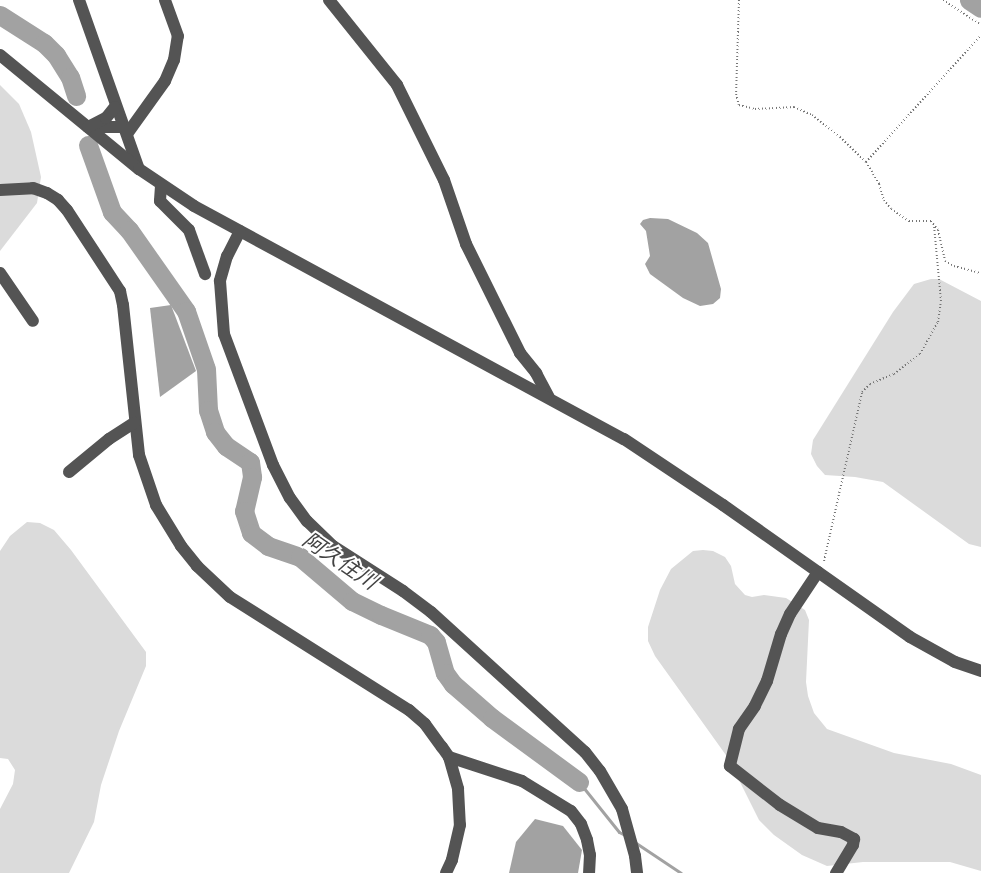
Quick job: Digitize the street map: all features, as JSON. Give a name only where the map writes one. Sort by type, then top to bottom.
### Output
[{"type":"street","points":[[79,0],[115,107],[126,130],[139,168]]},
{"type":"street","points":[[126,130],[165,81],[174,60],[178,36],[166,0]]},
{"type":"street","points":[[329,0],[397,85],[444,180],[466,244],[482,277],[520,352],[536,373],[549,397]]},
{"type":"street","points":[[0,55],[161,186],[240,231],[549,397],[651,455],[910,637],[955,662],[981,671]]},
{"type":"street","points":[[88,127],[106,118],[115,107]]},
{"type":"street","points":[[88,127],[126,130]]},
{"type":"street","points":[[161,186],[160,201],[189,230],[205,274]]},
{"type":"street","points":[[0,190],[33,188],[47,193],[58,200],[67,210],[120,291],[139,455],[156,505],[182,546],[198,566],[223,591],[252,613],[409,710],[435,736],[448,758],[458,790],[460,825],[452,860],[446,873]]},
{"type":"street","points":[[240,231],[222,270],[219,293],[224,334],[266,447],[280,481],[290,498],[317,532],[348,556],[403,590],[431,612],[585,752],[600,771],[622,809],[635,856],[637,873]]},
{"type":"street","points":[[0,273],[32,321]]},
{"type":"street","points":[[69,472],[109,439],[134,423]]},
{"type":"street","points":[[818,572],[790,614],[781,634],[767,681],[755,706],[739,729],[730,766],[780,805],[818,828],[841,832],[854,840],[853,845],[836,873]]},
{"type":"street","points":[[448,758],[522,781],[571,811],[581,824],[587,840],[590,855],[589,873]]},
{"type":"path","points":[[739,0],[736,94],[739,105],[755,110],[794,107],[812,115],[840,137],[866,162],[879,184],[884,200],[891,209],[909,221],[928,219],[934,225],[941,237],[945,261],[954,266],[981,273]]},
{"type":"path","points":[[943,0],[981,25]]},
{"type":"path","points":[[866,162],[981,36]]},
{"type":"path","points":[[818,572],[826,557],[862,392],[870,384],[894,374],[920,354],[938,322],[941,301],[934,225]]},
{"type":"shaded area","points":[[0,85],[19,104],[31,132],[41,177],[37,203],[0,251]]},
{"type":"shaded area","points":[[650,218],[668,219],[697,233],[708,243],[721,289],[720,298],[713,304],[700,306],[683,298],[650,274],[645,264],[650,256],[646,231],[640,224],[643,220]]},
{"type":"shaded area","points":[[931,279],[939,279],[981,301],[981,547],[969,544],[883,482],[855,477],[825,475],[817,466],[811,454],[813,440],[893,312],[914,284]]},
{"type":"shaded area","points":[[171,305],[196,371],[160,397],[150,308]]},
{"type":"shaded area","points":[[27,522],[40,523],[54,530],[71,550],[146,652],[146,666],[119,731],[101,785],[94,822],[69,873],[0,873],[0,809],[13,784],[15,770],[8,759],[0,758],[0,551],[10,536]]},
{"type":"shaded area","points":[[693,551],[713,551],[725,557],[731,566],[735,584],[745,595],[786,598],[805,610],[809,620],[806,682],[808,696],[814,713],[827,729],[894,753],[951,764],[981,775],[981,871],[950,862],[863,862],[827,866],[802,855],[774,835],[759,820],[728,758],[655,656],[648,641],[648,627],[660,590],[671,569]]},
{"type":"shaded area","points":[[535,819],[563,826],[582,850],[578,873],[509,873],[516,842]]},
{"type":"waterway","points":[[969,0],[981,8]]},
{"type":"waterway","name":"阿久住川","points":[[0,15],[44,43],[56,55],[70,77],[76,96]]},
{"type":"waterway","name":"阿久住川","points":[[88,145],[112,212],[129,230],[186,311],[206,369],[208,410],[215,432],[226,446],[250,462],[252,477],[244,511],[251,533],[268,546],[300,557],[352,601],[430,635],[436,642],[445,673],[453,684],[492,718],[579,782]]},
{"type":"waterway","name":"阿久住川","points":[[579,782],[619,832],[625,835]]},
{"type":"waterway","name":"阿久住川","points":[[636,843],[681,873]]}]
